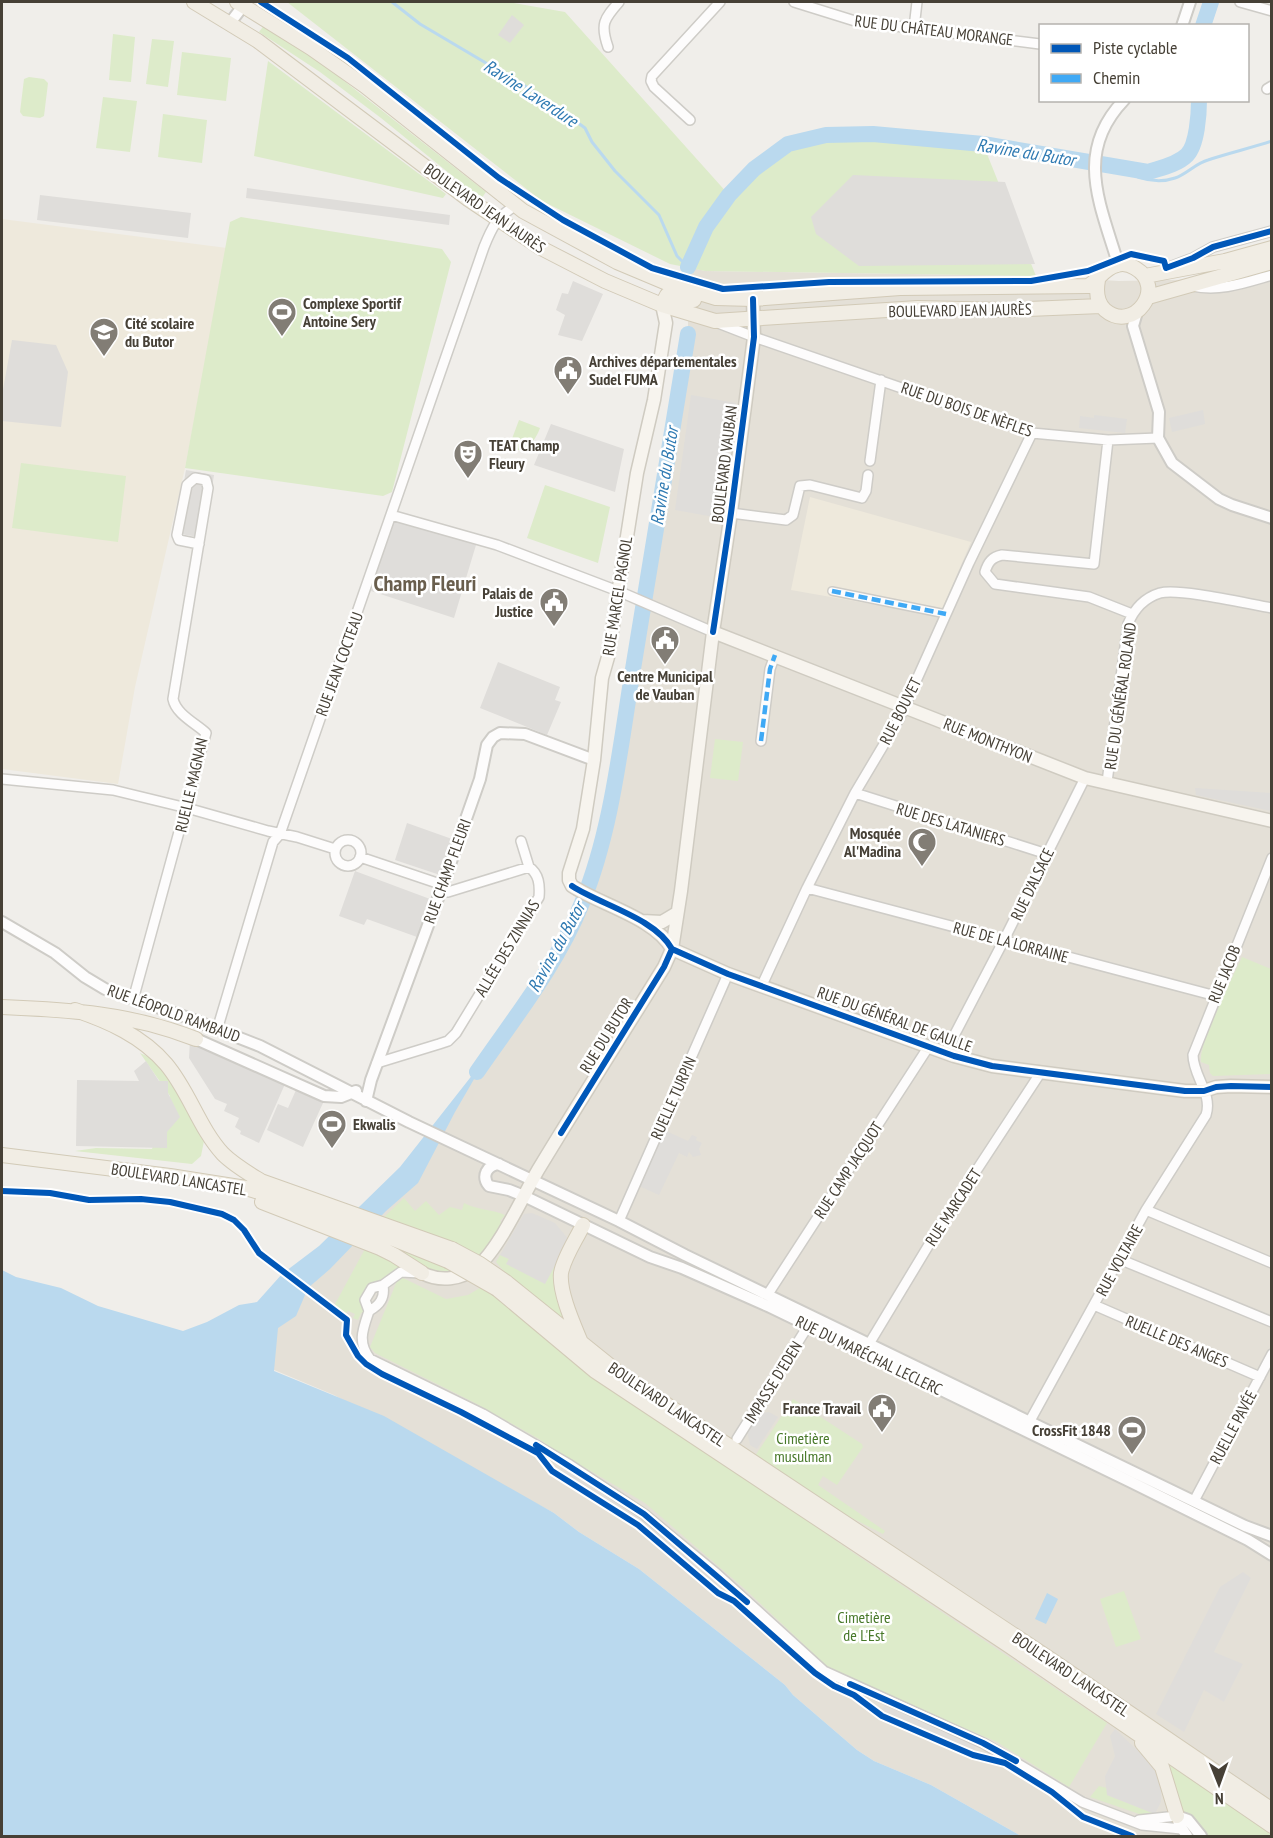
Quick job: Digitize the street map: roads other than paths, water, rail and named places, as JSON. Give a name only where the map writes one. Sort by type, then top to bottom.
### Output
[{"type":"main road","name":"BOULEVARD JEAN JAURÈS","points":[[194,2],[210,5],[230,23],[309,77],[498,220],[541,249],[605,281],[662,305],[715,321],[918,308],[1006,310],[1101,306]]},
{"type":"main road","name":"BOULEVARD JEAN JAURÈS","points":[[242,3],[365,86],[515,206],[617,262],[716,298],[753,299],[900,288],[1088,286],[1098,280]]},
{"type":"main road","points":[[1145,276],[1225,261],[1272,249]]},
{"type":"main road","points":[[1148,297],[1272,262]]},
{"type":"main road","points":[[1116,263],[1132,266],[1145,276],[1148,284],[1148,297],[1137,312],[1130,316],[1115,316],[1101,306],[1096,294],[1098,280],[1116,263]]},
{"type":"main road","points":[[662,305],[667,295],[672,294],[702,302],[716,298]]},
{"type":"main road","name":"BOULEVARD VAUBAN","points":[[672,949],[754,338],[753,299]]},
{"type":"main road","name":"RUE MARCEL PAGNOL","points":[[572,886],[569,873],[583,829],[596,746],[602,678],[622,592],[637,473],[652,410],[666,323],[662,305]]},
{"type":"main road","name":"RUE MONTHYON","points":[[713,632],[1085,778],[1272,821]]},
{"type":"main road","name":"RUE DU GÉNÉRAL DE GAULLE","points":[[572,886],[601,903],[641,921],[668,942],[672,949],[728,974],[908,1041],[978,1063],[1185,1091],[1204,1091],[1231,1086],[1272,1087]]},
{"type":"main road","points":[[641,921],[662,921],[677,913]]},
{"type":"main road","name":"RUE DU BUTOR","points":[[422,1273],[440,1279],[462,1275],[477,1266],[493,1250],[532,1181],[664,967],[672,949]]},
{"type":"main road","points":[[2,1007],[103,1013],[175,1031],[196,1039]]},
{"type":"main road","name":"BOULEVARD LANCASTEL","points":[[75,1011],[121,1029],[154,1052],[177,1079],[210,1137],[240,1168],[298,1205],[391,1238],[480,1264],[595,1371],[968,1618],[1272,1810]]},
{"type":"main road","name":"BOULEVARD LANCASTEL","points":[[2,1155],[170,1176],[254,1199],[298,1205],[382,1223],[450,1256]]},
{"type":"main road","points":[[298,1205],[394,1255],[422,1273]]},
{"type":"main road","points":[[581,1342],[564,1292],[561,1274],[583,1225]]},
{"type":"main road","name":"BOULEVARD LANCASTEL","points":[[501,1285],[642,1389],[1047,1657],[1136,1726]]},
{"type":"main road","points":[[1136,1726],[1162,1767],[1182,1827]]},
{"type":"main road","points":[[1136,1726],[1174,1737],[1256,1792],[1272,1798]]},
{"type":"main road","points":[[1136,1726],[1272,1826]]},
{"type":"street","points":[[608,47],[603,23],[619,2]]},
{"type":"street","points":[[690,120],[654,87],[651,81],[652,76],[720,2]]},
{"type":"street","name":"RUE DU CHÂTEAU MORANGE","points":[[794,2],[855,21],[1039,44]]},
{"type":"street","points":[[914,28],[917,2]]},
{"type":"street","points":[[1183,24],[1190,2]]},
{"type":"street","points":[[1242,2],[1272,11]]},
{"type":"street","points":[[230,23],[242,3]]},
{"type":"street","points":[[1116,263],[1096,181],[1096,147],[1106,123],[1122,102]]},
{"type":"street","name":"RUE JEAN COCTEAU","points":[[217,1030],[273,842],[280,834],[484,247],[491,229],[502,214],[515,206]]},
{"type":"street","points":[[1145,276],[1193,258],[1213,247],[1272,231]]},
{"type":"street","points":[[1192,286],[1223,289],[1272,275]]},
{"type":"street","points":[[1137,312],[1133,326],[1159,412],[1158,438],[1172,463],[1206,489],[1232,505],[1272,518]]},
{"type":"street","points":[[1115,316],[1133,326]]},
{"type":"street","name":"RUE DU BOIS DE NÈFLES","points":[[715,321],[754,338],[1032,433],[1108,440],[1158,438]]},
{"type":"street","points":[[870,461],[881,380]]},
{"type":"street","name":"RUE BOUVET","points":[[762,986],[807,888],[855,794],[904,707],[1032,433]]},
{"type":"street","points":[[1108,440],[1094,564],[1002,555],[994,557],[988,563],[985,572],[995,585],[1089,597],[1132,614]]},
{"type":"street","points":[[732,513],[786,520],[793,515],[800,486],[810,485],[862,498],[866,491],[868,475]]},
{"type":"street","name":"RUELLE MAGNAN","points":[[133,1000],[206,733],[174,706],[173,699],[199,544],[208,488],[206,480],[195,478],[187,485],[177,535],[179,540],[199,544]]},
{"type":"street","points":[[391,515],[497,545],[622,592],[713,632]]},
{"type":"street","points":[[832,591],[946,614]]},
{"type":"street","name":"RUE DU GÉNÉRAL ROLAND","points":[[1107,783],[1128,624],[1132,614],[1141,604],[1162,592],[1272,608]]},
{"type":"street","points":[[761,741],[770,669],[775,655]]},
{"type":"street","name":"RUE CHAMP FLEURI","points":[[366,1101],[377,1063],[480,779],[487,745],[493,737],[500,733],[525,734],[594,760]]},
{"type":"street","name":"RUE CHAMP FLEURI","points":[[570,750],[596,746]]},
{"type":"street","name":"RUE D'ALSACE","points":[[945,1053],[1085,778]]},
{"type":"street","points":[[2,779],[113,790],[297,837],[335,849]]},
{"type":"street","name":"RUE DES LATANIERS","points":[[855,794],[1047,854]]},
{"type":"street","points":[[335,849],[341,842],[351,840],[359,846],[360,857]]},
{"type":"street","name":"ALLÉE DES ZINNIAS","points":[[377,1063],[448,1041],[456,1033],[539,897],[537,876],[529,867],[521,841]]},
{"type":"street","points":[[335,849],[338,861],[343,864],[353,864],[360,857]]},
{"type":"street","points":[[360,857],[442,887],[448,892],[529,867]]},
{"type":"street","name":"RUE JACOB","points":[[1204,1091],[1194,1069],[1192,1055],[1272,858]]},
{"type":"street","name":"RUE DE LA LORRAINE","points":[[807,888],[1215,996]]},
{"type":"street","name":"RUE LÉOPOLD RAMBAUD","points":[[2,922],[56,953],[93,982],[133,1000],[186,1017],[260,1046],[465,1149]]},
{"type":"street","name":"RUELLE TURPIN","points":[[619,1221],[728,974]]},
{"type":"street","name":"RUE LÉOPOLD RAMBAUD","points":[[196,1039],[324,1096],[341,1097],[352,1093]]},
{"type":"street","name":"RUE CAMP JACQUOT","points":[[768,1294],[929,1046]]},
{"type":"street","name":"RUE MARCADET","points":[[869,1344],[942,1223],[1041,1072]]},
{"type":"street","points":[[352,1093],[371,1080]]},
{"type":"street","name":"RUE VOLTAIRE","points":[[1027,1426],[1146,1210],[1206,1115],[1208,1099],[1204,1091]]},
{"type":"street","name":"RUE DU MARÉCHAL LECLERC","points":[[465,1149],[619,1221],[685,1256],[869,1344],[1272,1555]]},
{"type":"street","name":"RUE DU MARÉCHAL LECLERC","points":[[499,1164],[488,1168],[485,1182],[489,1186],[524,1196],[650,1257],[682,1268],[1245,1526],[1272,1536]]},
{"type":"street","points":[[583,1225],[585,1206]]},
{"type":"street","points":[[1146,1210],[1272,1263]]},
{"type":"street","points":[[1119,1259],[1272,1322]]},
{"type":"street","points":[[422,1273],[401,1272],[383,1285],[372,1288],[365,1300],[369,1311],[361,1344],[370,1359],[483,1414],[570,1465],[644,1514],[717,1574],[824,1671],[983,1743],[1082,1802],[1134,1820],[1142,1825],[1182,1827],[1188,1821],[1201,1836]]},
{"type":"street","points":[[369,1311],[378,1306],[384,1293],[383,1285]]},
{"type":"street","name":"RUELLE DES ANGES","points":[[1094,1305],[1260,1377]]},
{"type":"street","name":"IMPASSE D'EDEN","points":[[737,1439],[808,1326]]},
{"type":"street","name":"RUELLE PAVÉE","points":[[1194,1501],[1272,1354]]},
{"type":"street","points":[[1155,1819],[1164,1812],[1170,1794]]},
{"type":"street","points":[[1134,1820],[1155,1819],[1182,1827]]},
{"type":"water","points":[[488,1055],[418,1183],[386,1211],[330,1269],[308,1288],[296,1316],[278,1328],[274,1371],[384,1416],[554,1513],[579,1532],[639,1569],[785,1685],[793,1695],[857,1750],[874,1761],[931,1785],[1021,1836],[2,1836],[2,1270],[16,1277],[61,1288],[98,1306],[183,1331],[207,1322],[239,1305],[257,1302],[282,1274],[319,1246],[400,1167]]},
{"type":"water","points":[[1047,1593],[1058,1599],[1046,1624],[1035,1619]]},
{"type":"waterway","name":"Ravine Laverdure","points":[[392,2],[420,24],[540,95],[585,128],[592,142],[615,171],[659,215],[677,256],[688,267]]},
{"type":"waterway","name":"Ravine du Butor","points":[[1204,24],[1211,2]]},
{"type":"waterway","name":"Ravine du Butor","points":[[688,267],[706,227],[729,195],[754,169],[788,144],[826,135],[873,134],[983,144],[1148,172],[1168,166],[1187,155],[1197,129],[1199,102]]},
{"type":"waterway","points":[[1117,167],[1145,179],[1168,180],[1204,161],[1272,141]]},
{"type":"waterway","name":"Ravine du Butor","points":[[477,1072],[560,948],[582,903],[601,847],[619,758],[688,334]]},
{"type":"place","name":"Complexe Sportif Antoine Sery","points":[[282,338]]},
{"type":"place","name":"Cité scolaire du Butor","points":[[104,358]]},
{"type":"place","name":"Archives départementales Sudel FUMA","points":[[568,396]]},
{"type":"place","name":"TEAT Champ Fleury","points":[[468,480]]},
{"type":"place","name":"Palais de Justice","points":[[554,628]]},
{"type":"place","name":"Centre Municipal de Vauban","points":[[665,666]]},
{"type":"place","name":"Mosquée Al'Madina","points":[[922,868]]},
{"type":"place","name":"Ekwalis","points":[[332,1150]]},
{"type":"place","name":"France Travail","points":[[882,1434]]},
{"type":"place","name":"CrossFit 1848","points":[[1132,1456]]},
{"type":"district","name":"Champ Fleuri","points":[[425,583]]},
{"type":"park label","name":"Cimetière musulman","points":[[803,1447]]},
{"type":"park label","name":"Cimetière de L'Est","points":[[864,1626]]}]
